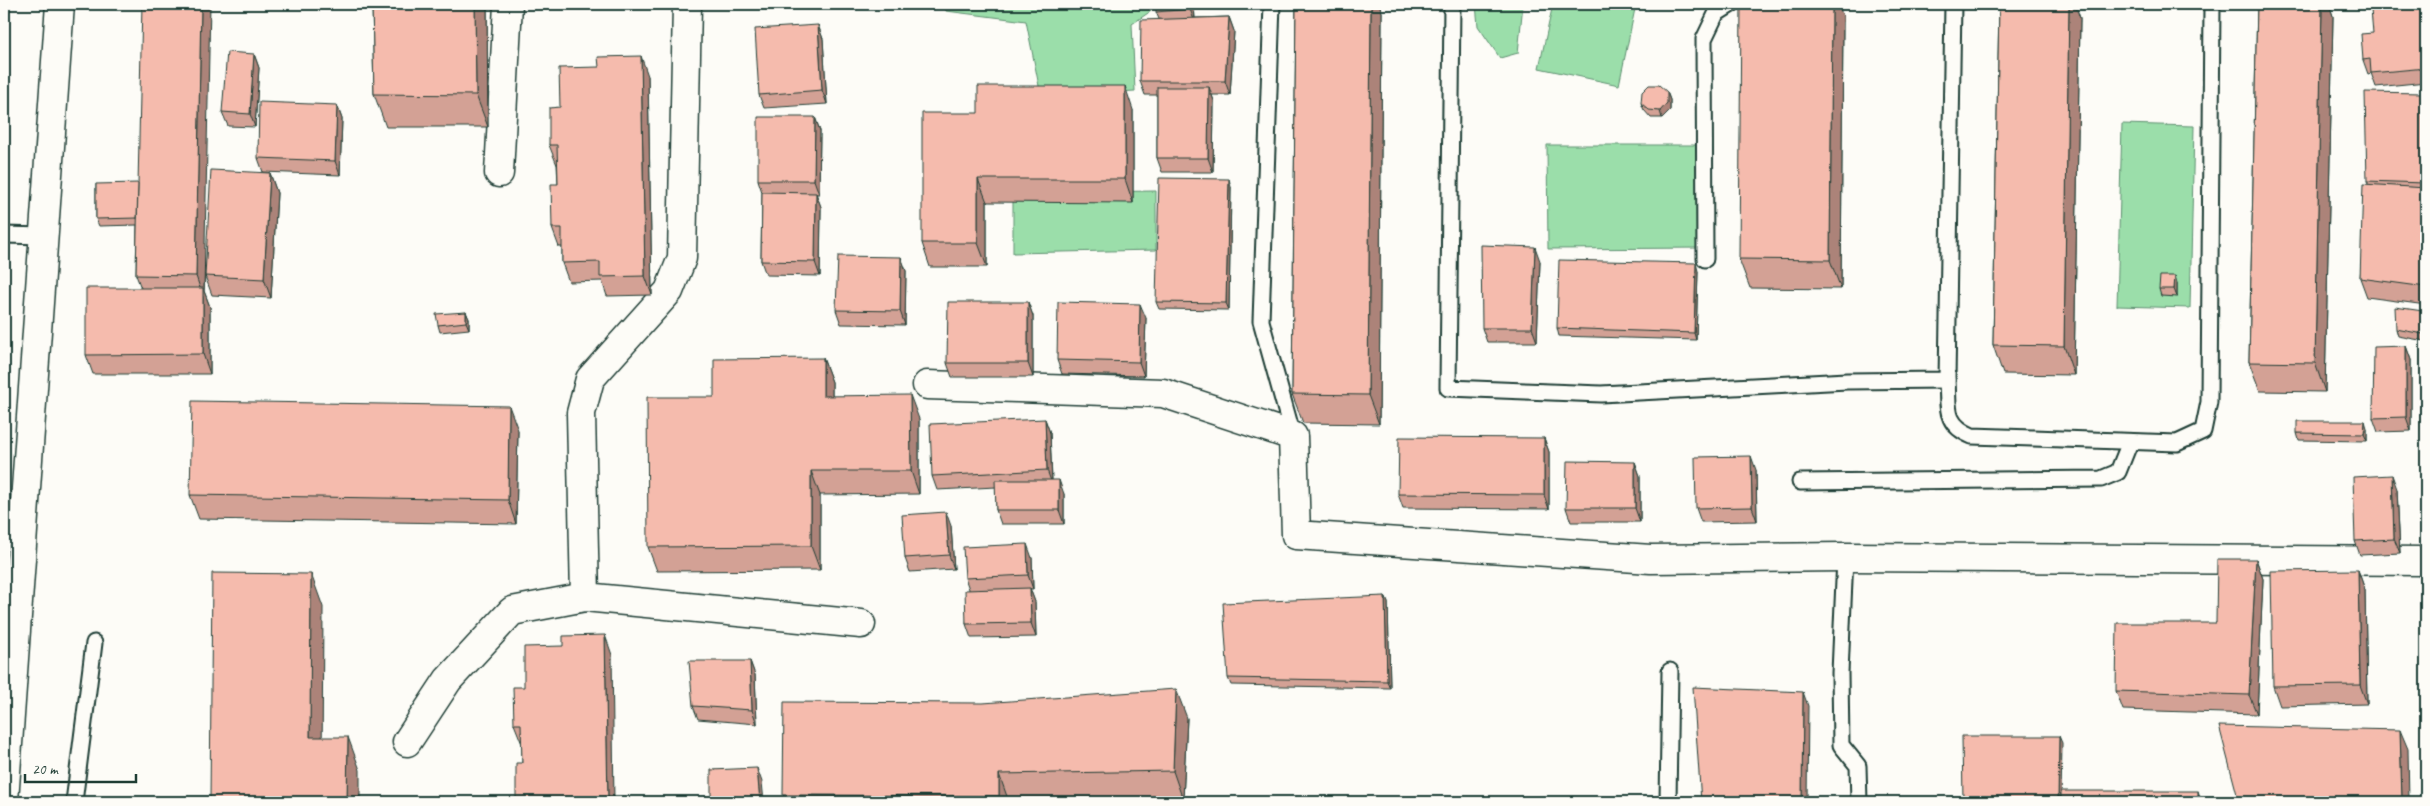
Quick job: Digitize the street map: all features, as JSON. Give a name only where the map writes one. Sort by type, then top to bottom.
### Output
[{"type":"street","points":[[4,801],[60,4]]},
{"type":"street","points":[[499,173],[508,4]]},
{"type":"street","points":[[585,597],[581,413],[590,379],[669,291],[682,258],[687,4]]},
{"type":"street","points":[[927,385],[1163,393],[1292,436],[1296,535],[1650,559],[1845,558],[2426,561]]},
{"type":"street","points":[[407,742],[448,680],[512,611],[585,597],[861,624]]},
{"type":"lane","points":[[1272,4],[1261,321],[1292,436]]},
{"type":"lane","points":[[1452,4],[1448,388],[1601,394],[1847,382],[1947,380]]},
{"type":"lane","points":[[1705,259],[1704,39],[1716,14],[1732,4]]},
{"type":"lane","points":[[1953,4],[1947,380],[1950,419],[1958,430],[1972,436],[2177,443],[2203,431],[2209,402],[2212,4]]},
{"type":"lane","points":[[4,235],[44,236]]},
{"type":"lane","points":[[1800,482],[2101,479],[2118,472],[2130,442]]},
{"type":"lane","points":[[1845,558],[1840,673],[1841,745],[1858,766],[1859,802]]},
{"type":"lane","points":[[74,802],[94,643]]},
{"type":"lane","points":[[1668,802],[1670,671]]},
{"type":"green space","points":[[945,4],[1150,4],[1151,11],[1132,24],[1135,91],[1041,96],[1026,21],[946,11]]},
{"type":"green space","points":[[1476,4],[1523,4],[1518,53],[1500,58],[1478,26]]},
{"type":"green space","points":[[1553,4],[1636,4],[1619,85],[1539,68]]},
{"type":"green space","points":[[2122,124],[2194,126],[2190,308],[2117,306]]},
{"type":"green space","points":[[1547,145],[1701,145],[1702,248],[1548,249]]},
{"type":"green space","points":[[1156,191],[1156,250],[1013,253],[1013,193]]},
{"type":"building","points":[[142,4],[201,4],[196,276],[136,275]]},
{"type":"building","points":[[372,4],[475,4],[476,95],[374,94]]},
{"type":"building","points":[[1156,4],[1190,4],[1190,9],[1156,12]]},
{"type":"building","points":[[1296,4],[1371,4],[1368,395],[1292,394]]},
{"type":"building","points":[[1741,4],[1832,4],[1830,260],[1739,259]]},
{"type":"building","points":[[1999,4],[2069,4],[2064,346],[1993,345]]},
{"type":"building","points":[[2257,4],[2322,4],[2315,363],[2249,362]]},
{"type":"building","points":[[2426,5],[2426,68],[2371,73],[2370,59],[2363,60],[2361,34],[2373,33],[2371,10]]},
{"type":"building","points":[[1229,17],[1225,81],[1140,81],[1141,20]]},
{"type":"building","points":[[818,25],[822,90],[759,95],[755,29]]},
{"type":"building","points":[[227,52],[254,54],[250,114],[222,112]]},
{"type":"building","points":[[641,56],[645,276],[600,277],[600,262],[562,263],[562,228],[552,228],[551,184],[558,184],[557,145],[549,145],[549,108],[560,107],[559,68],[599,67],[598,57]]},
{"type":"building","points":[[1649,85],[1659,85],[1667,92],[1667,103],[1660,111],[1649,110],[1641,103],[1642,92]]},
{"type":"building","points":[[978,86],[1125,86],[1125,179],[978,179],[978,243],[922,243],[922,113],[978,113]]},
{"type":"building","points":[[1157,87],[1209,87],[1208,158],[1157,158]]},
{"type":"building","points":[[2365,92],[2423,93],[2424,183],[2367,181]]},
{"type":"building","points":[[259,102],[337,105],[335,161],[258,158]]},
{"type":"building","points":[[758,117],[815,117],[814,180],[758,180]]},
{"type":"building","points":[[211,170],[270,173],[264,279],[205,276]]},
{"type":"building","points":[[1159,178],[1229,179],[1226,303],[1156,302]]},
{"type":"building","points":[[138,183],[137,218],[96,219],[96,184]]},
{"type":"building","points":[[2363,184],[2426,188],[2426,287],[2360,278]]},
{"type":"building","points":[[762,192],[816,193],[815,262],[761,261]]},
{"type":"building","points":[[1481,245],[1535,247],[1532,328],[1482,328]]},
{"type":"building","points":[[838,256],[901,257],[900,311],[836,310]]},
{"type":"building","points":[[1559,260],[1696,263],[1694,333],[1557,328]]},
{"type":"building","points":[[2160,276],[2175,276],[2174,289],[2159,289]]},
{"type":"building","points":[[86,288],[203,288],[203,354],[86,355]]},
{"type":"building","points":[[948,302],[1028,302],[1028,363],[947,363]]},
{"type":"building","points":[[1058,302],[1140,304],[1139,362],[1057,360]]},
{"type":"building","points":[[2395,307],[2423,311],[2423,334],[2396,329]]},
{"type":"building","points":[[466,312],[466,322],[438,325],[436,314]]},
{"type":"building","points":[[2406,346],[2406,417],[2373,418],[2374,347]]},
{"type":"building","points":[[823,358],[823,396],[910,395],[911,471],[811,471],[811,546],[648,547],[647,397],[714,397],[714,359]]},
{"type":"building","points":[[192,401],[509,406],[508,500],[190,495]]},
{"type":"building","points":[[1045,419],[1047,470],[932,476],[930,424]]},
{"type":"building","points":[[2297,421],[2365,421],[2364,434],[2297,433]]},
{"type":"building","points":[[1399,437],[1544,438],[1544,495],[1398,494]]},
{"type":"building","points":[[1751,456],[1752,507],[1696,508],[1695,457]]},
{"type":"building","points":[[1567,461],[1635,462],[1635,508],[1566,508]]},
{"type":"building","points":[[2392,475],[2394,539],[2355,541],[2353,477]]},
{"type":"building","points":[[995,480],[1059,480],[1059,510],[996,510]]},
{"type":"building","points":[[946,512],[949,555],[905,558],[902,515]]},
{"type":"building","points":[[1027,544],[1028,575],[965,578],[963,547]]},
{"type":"building","points":[[2217,559],[2256,559],[2249,695],[2116,691],[2117,623],[2216,623]]},
{"type":"building","points":[[2358,570],[2360,685],[2273,686],[2271,571]]},
{"type":"building","points":[[212,573],[311,574],[310,737],[348,737],[347,802],[210,802]]},
{"type":"building","points":[[1030,588],[1031,623],[966,624],[965,590]]},
{"type":"building","points":[[1385,596],[1387,681],[1228,678],[1223,603]]},
{"type":"building","points":[[605,635],[608,802],[516,802],[516,763],[522,763],[521,724],[514,724],[513,687],[524,687],[524,647],[563,646],[563,636]]},
{"type":"building","points":[[689,661],[750,661],[752,710],[693,706]]},
{"type":"building","points":[[1693,687],[1803,692],[1802,802],[1701,802]]},
{"type":"building","points":[[1176,689],[1173,771],[999,774],[999,796],[783,795],[784,702],[983,703]]},
{"type":"building","points":[[2219,726],[2400,730],[2402,802],[2239,802]]},
{"type":"building","points":[[1962,736],[2059,736],[2058,802],[1963,802]]},
{"type":"building","points":[[757,768],[760,802],[711,802],[711,770]]},
{"type":"building","points":[[2061,791],[2198,791],[2198,802],[2061,802]]}]
